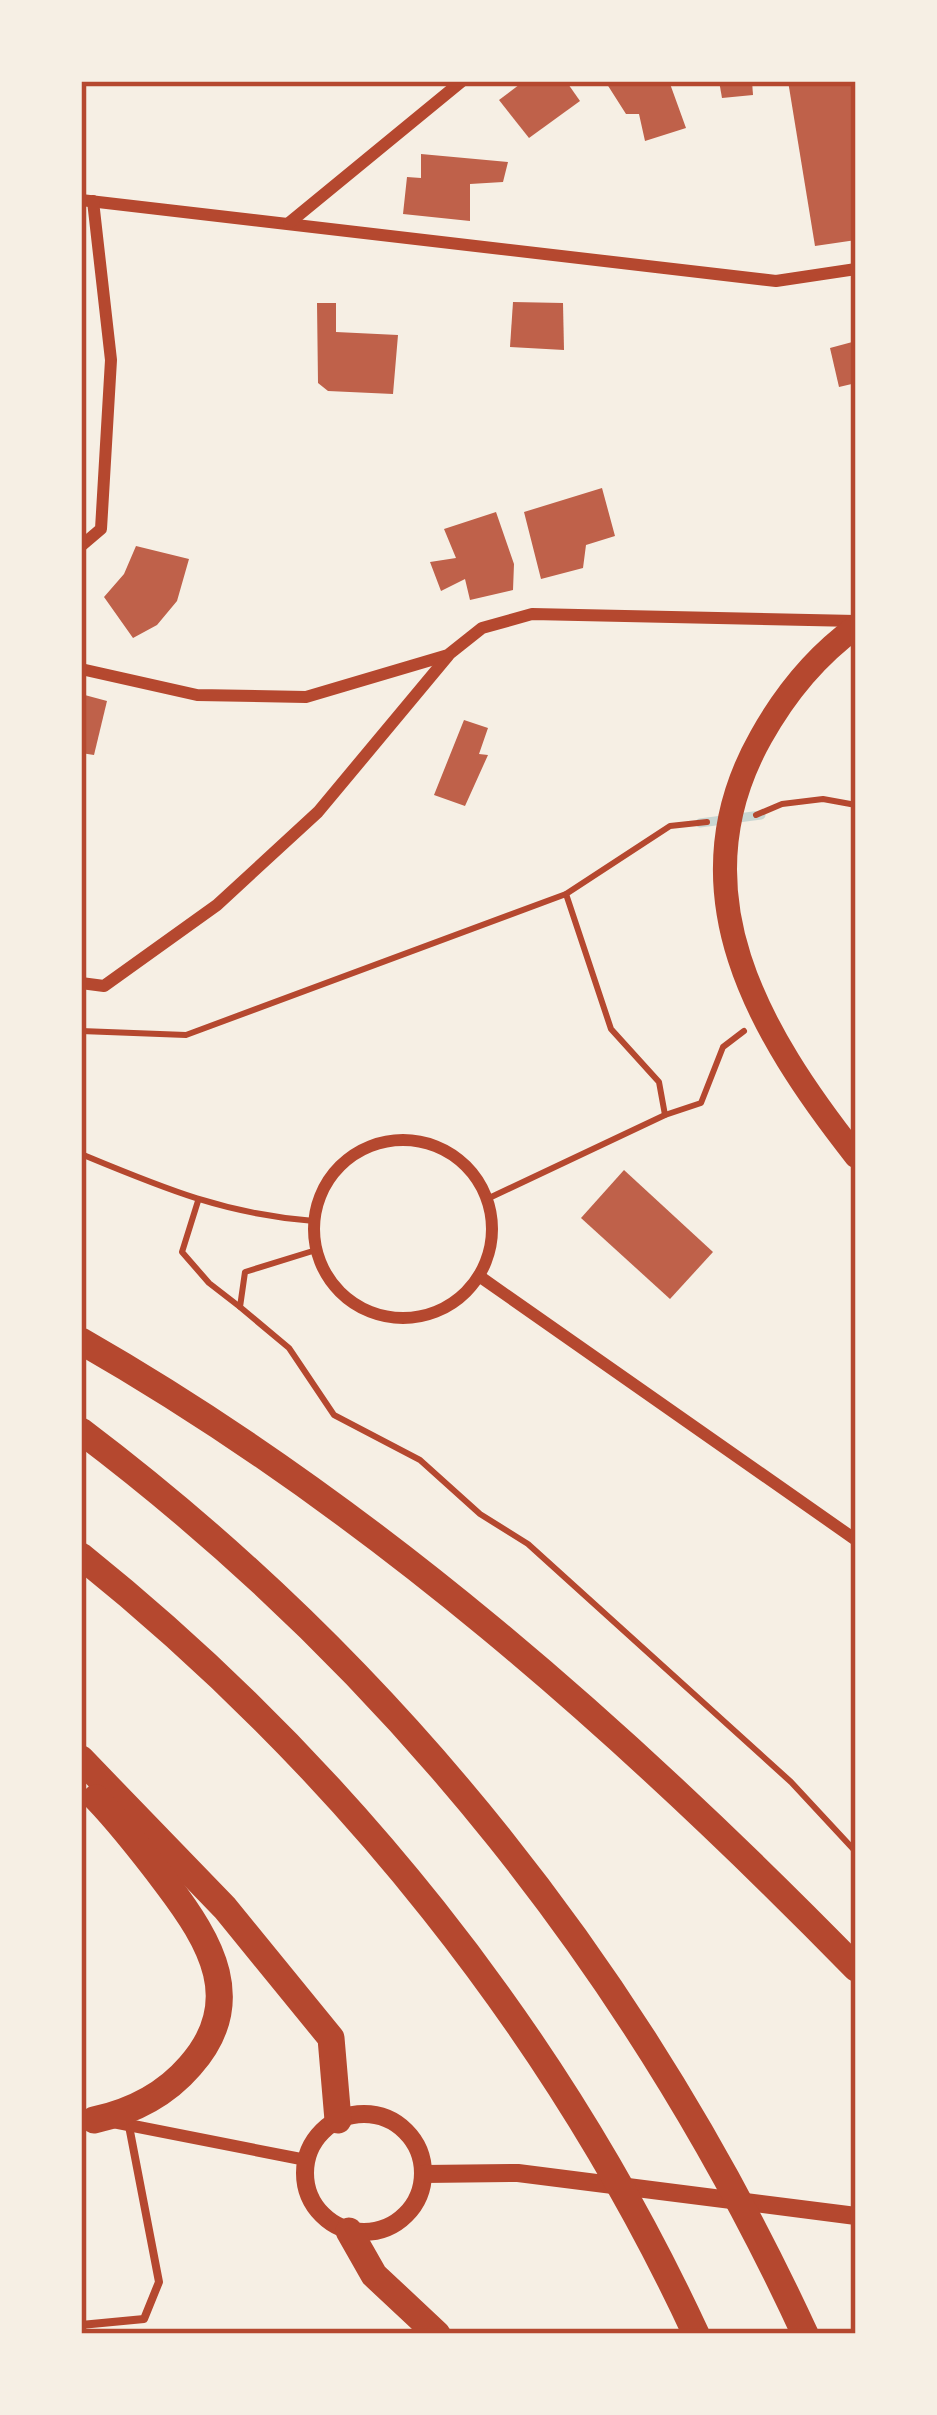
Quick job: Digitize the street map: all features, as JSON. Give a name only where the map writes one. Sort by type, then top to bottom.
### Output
[{"type":"highway","points":[[81,1341],[248,1448],[488,1625],[682,1796],[856,1968]]},
{"type":"highway","points":[[81,1431],[185,1514],[308,1626],[499,1834],[586,1950],[666,2070],[713,2150],[805,2334]]},
{"type":"highway","points":[[81,1556],[278,1734],[344,1805],[460,1946],[561,2089],[696,2334]]},
{"type":"highway","points":[[81,1759],[225,1908],[331,2038],[338,2120]]},
{"type":"highway","points":[[81,1782],[188,1912],[214,1961],[220,1993],[218,2019],[210,2038],[183,2074],[144,2103],[88,2119]]},
{"type":"highway","points":[[349,2230],[374,2275],[436,2334]]},
{"type":"main road","points":[[856,624],[795,685],[745,765],[728,821],[726,880],[735,952],[761,1018],[802,1084],[856,1156]]},
{"type":"street","points":[[289,223],[462,81]]},
{"type":"street","points":[[81,546],[100,529],[111,360],[87,200],[776,281],[856,269]]},
{"type":"street","points":[[81,983],[104,986],[217,905],[318,812],[448,655],[482,628],[532,614],[856,624]]},
{"type":"street","points":[[81,669],[197,695],[306,697],[448,655]]},
{"type":"street","points":[[388,1140],[417,1140],[445,1150],[468,1167],[487,1199],[492,1220],[490,1249],[479,1276],[460,1298],[434,1313],[404,1318],[375,1314],[349,1300],[329,1278],[316,1250],[314,1221],[322,1192],[338,1168],[361,1150],[388,1140]]},
{"type":"street","points":[[479,1276],[856,1540]]},
{"type":"street","points":[[357,2114],[396,2122],[421,2154],[424,2174],[413,2208],[385,2229],[349,2230],[319,2212],[310,2196],[306,2160],[323,2130],[338,2120],[357,2114]]},
{"type":"street","points":[[88,2119],[306,2160]]},
{"type":"street","points":[[424,2174],[518,2173],[849,2215]]},
{"type":"lane","points":[[81,2325],[144,2319],[159,2282],[128,2124]]},
{"type":"path","points":[[748,817],[766,814],[782,804],[824,799],[856,805]]},
{"type":"path","points":[[81,1030],[186,1035],[566,894],[670,826],[711,822]]},
{"type":"path","points":[[566,894],[611,1029],[659,1082],[665,1115]]},
{"type":"path","points":[[487,1199],[665,1115],[701,1103],[723,1047],[761,1018]]},
{"type":"path","points":[[81,1154],[198,1201],[261,1217],[314,1221]]},
{"type":"path","points":[[198,1201],[182,1252],[209,1283],[289,1348],[334,1415],[420,1460],[480,1514],[528,1544],[791,1782],[856,1852]]},
{"type":"path","points":[[240,1307],[245,1272],[316,1250]]},
{"type":"building","points":[[524,81],[566,81],[580,101],[529,138],[499,100]]},
{"type":"building","points":[[605,81],[669,81],[686,128],[645,141],[639,114],[626,114]]},
{"type":"building","points":[[719,81],[752,81],[753,95],[722,98]]},
{"type":"building","points":[[788,81],[853,81],[856,240],[815,246]]},
{"type":"building","points":[[421,154],[508,162],[503,182],[470,184],[470,221],[403,214],[407,177],[421,178]]},
{"type":"building","points":[[513,302],[563,303],[564,350],[510,347]]},
{"type":"building","points":[[317,303],[336,303],[336,332],[398,335],[393,394],[328,391],[318,383]]},
{"type":"building","points":[[856,341],[856,383],[839,387],[830,348]]},
{"type":"building","points":[[602,488],[615,536],[586,545],[583,568],[541,579],[524,512]]},
{"type":"building","points":[[496,512],[514,564],[513,590],[470,600],[465,579],[441,591],[430,562],[456,558],[444,529]]},
{"type":"building","points":[[136,546],[189,559],[177,601],[157,625],[133,638],[104,597],[124,574]]},
{"type":"building","points":[[81,694],[107,701],[94,755],[81,753]]},
{"type":"building","points":[[464,720],[488,728],[479,754],[488,755],[465,806],[434,795]]},
{"type":"building","points":[[624,1170],[713,1252],[670,1299],[581,1218]]},
{"type":"waterway","points":[[700,823],[761,815]]}]
